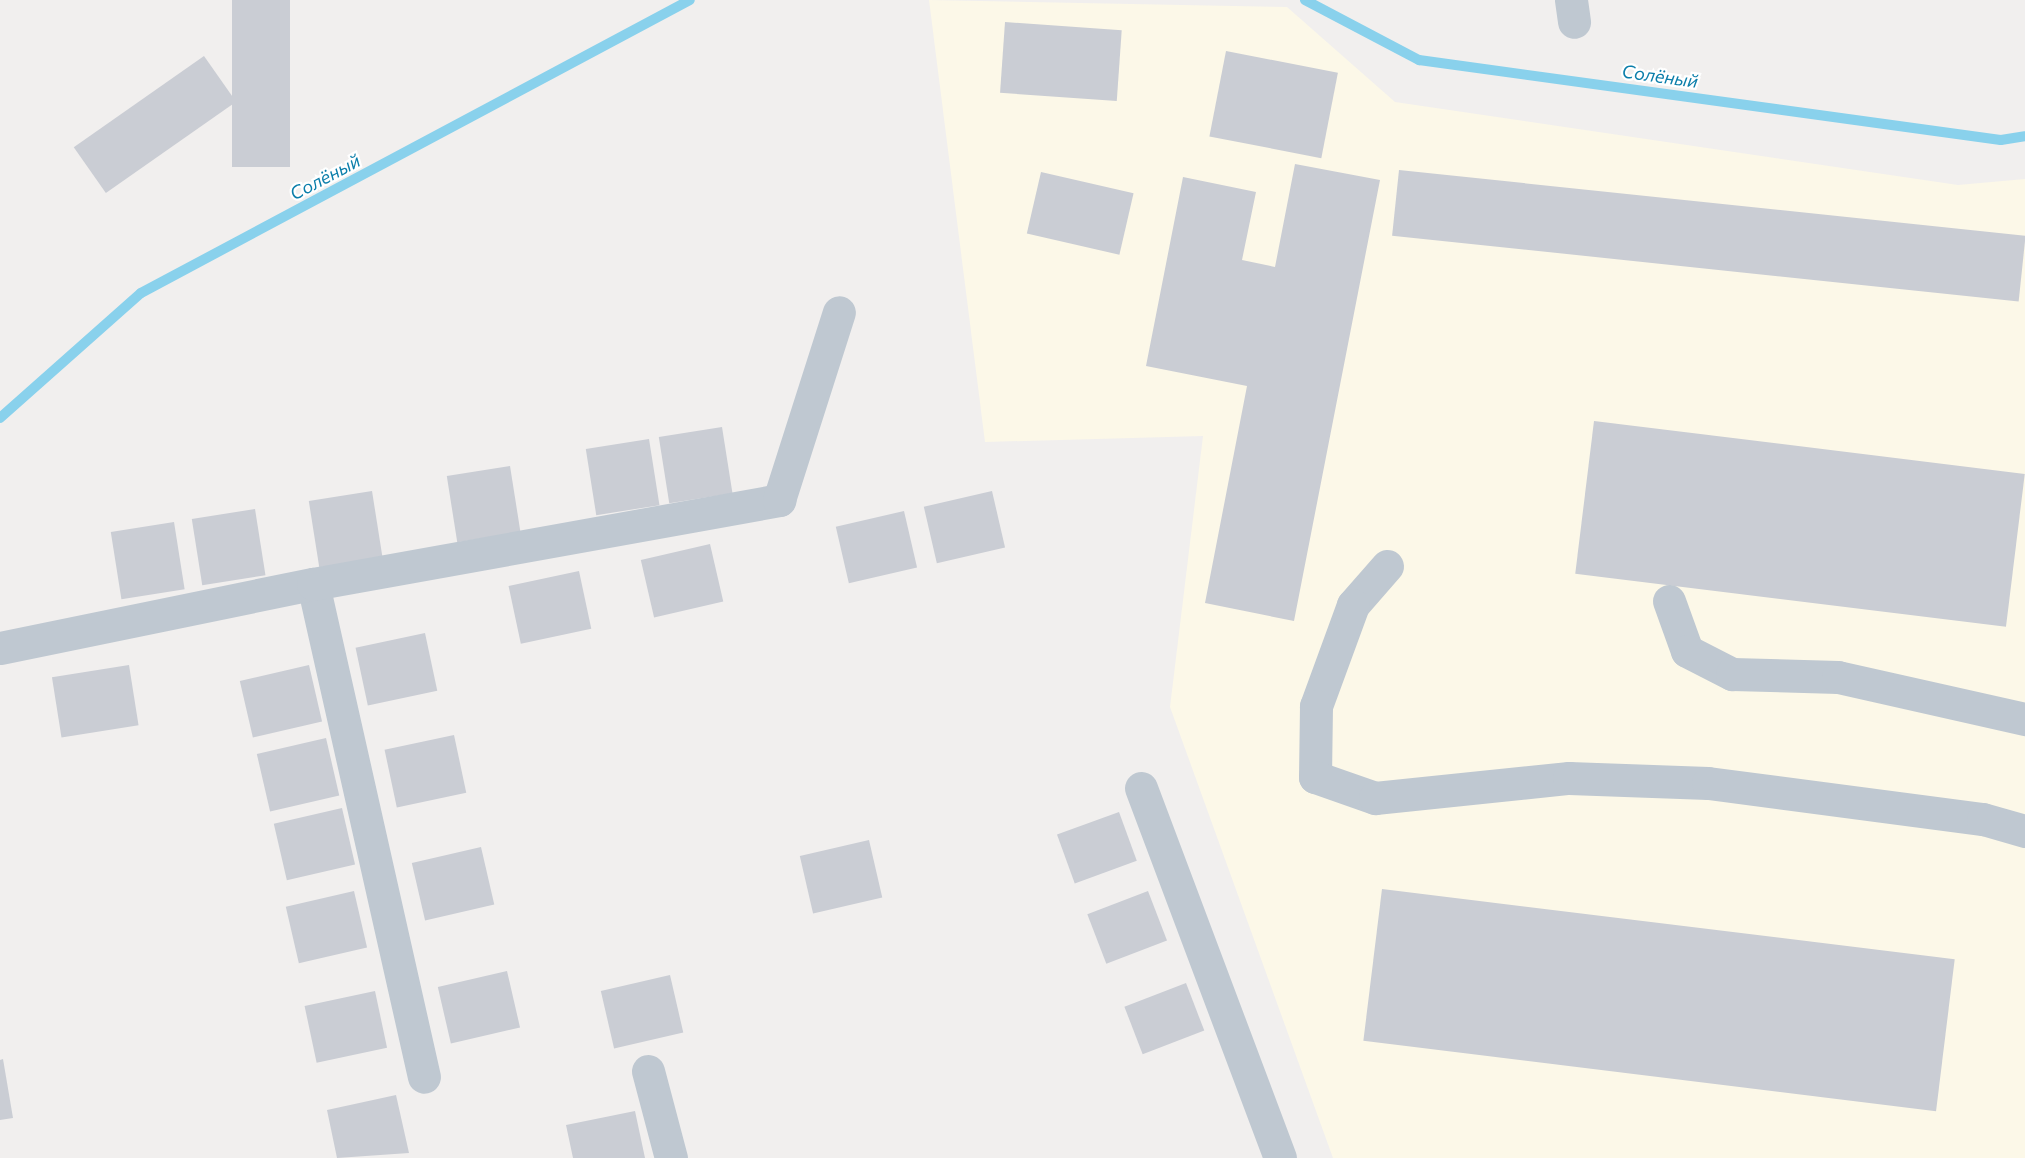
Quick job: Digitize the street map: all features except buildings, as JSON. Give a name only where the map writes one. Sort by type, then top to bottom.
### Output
[{"type":"street","points":[[0,648],[313,584],[779,500],[838,312]]},
{"type":"street","points":[[1388,566],[1353,605],[1316,706],[1315,777],[1375,798],[1569,778],[1708,783],[1983,819],[2025,831]]},
{"type":"street","points":[[313,584],[424,1077]]},
{"type":"street","points":[[1669,601],[1687,651],[1732,674],[1838,677],[2025,719]]},
{"type":"street","points":[[1141,788],[1280,1158]]},
{"type":"street","points":[[648,1071],[670,1158]]},
{"type":"shaded area","points":[[929,0],[1287,7],[1395,102],[1958,185],[2025,179],[2025,1158],[1333,1158],[1170,707],[1203,436],[985,442]]},
{"type":"waterway","name":"Солёный","points":[[0,418],[141,293],[690,0]]},
{"type":"waterway","name":"Солёный","points":[[1305,0],[1419,60],[2001,140],[2025,136]]}]
